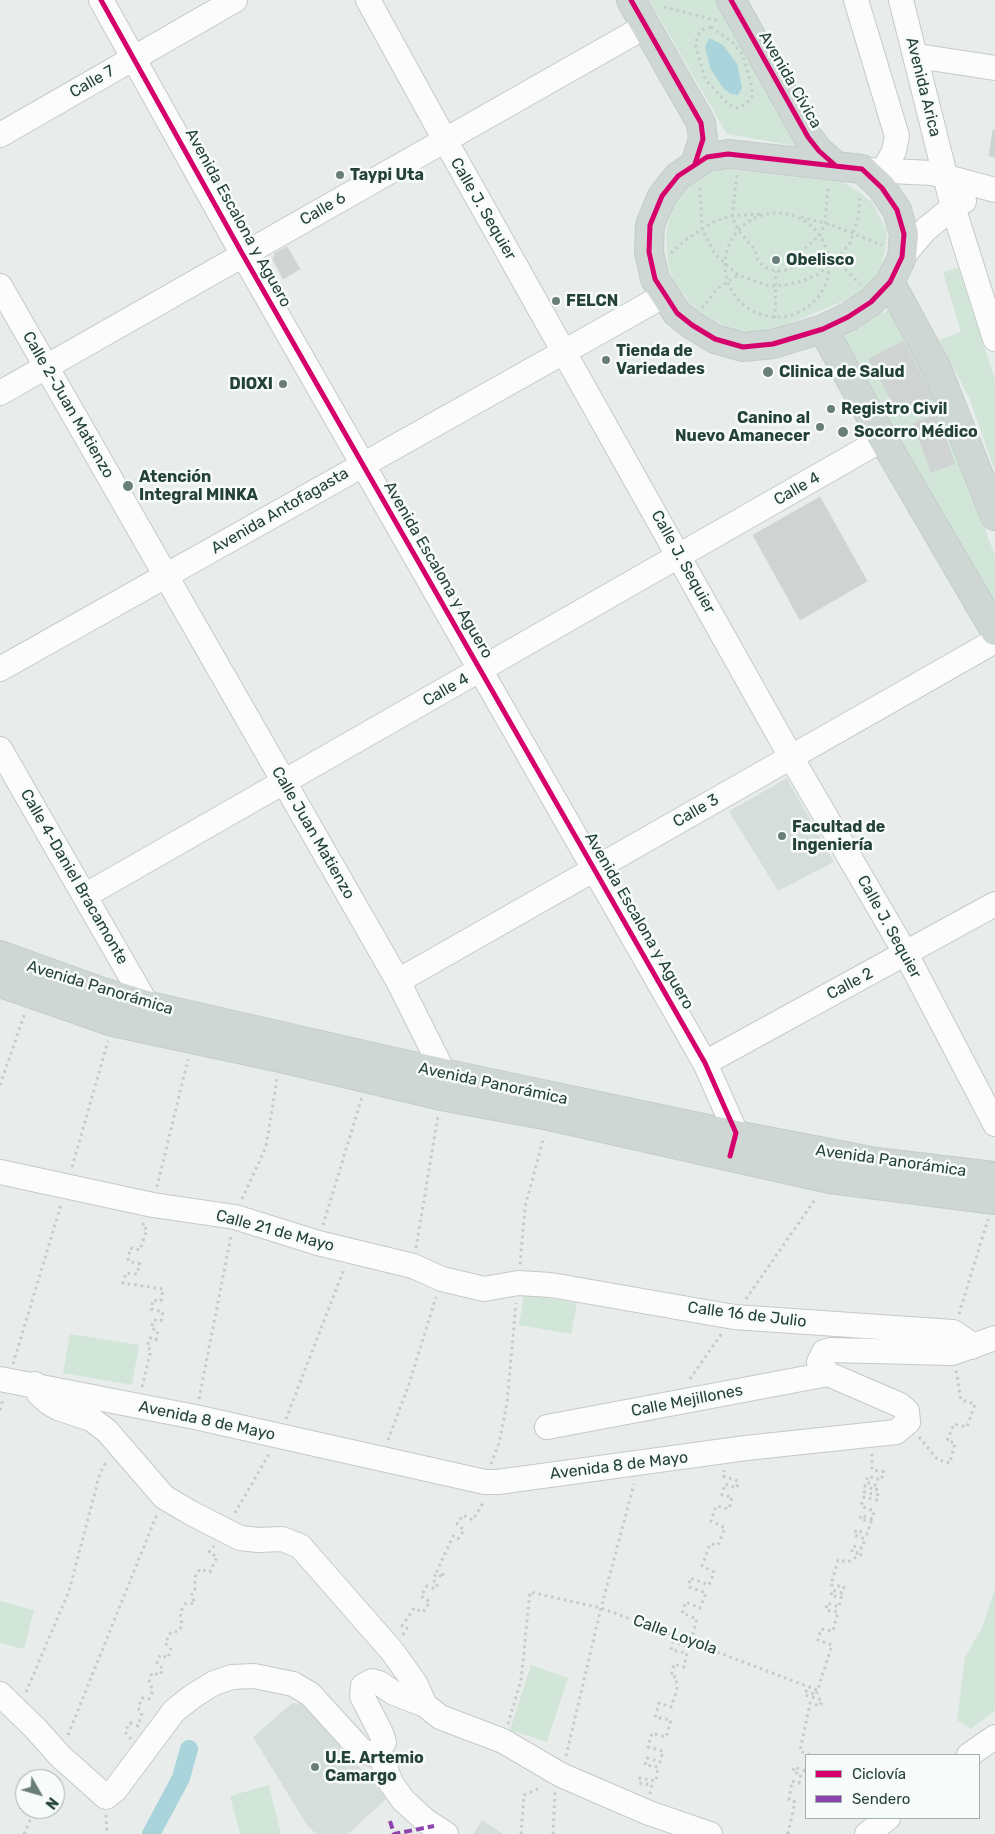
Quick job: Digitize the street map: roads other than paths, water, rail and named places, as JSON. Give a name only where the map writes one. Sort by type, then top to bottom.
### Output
[{"type":"main road","points":[[631,0],[655,16],[702,123],[703,139],[698,172]]},
{"type":"main road","name":"Avenida Cívica","points":[[728,11],[808,137],[819,151],[853,173],[882,188],[896,210],[904,234],[892,251]]},
{"type":"main road","points":[[853,173],[728,154],[708,157],[698,172],[678,176],[662,196],[650,225],[649,252],[655,279],[664,295],[678,313],[692,325],[715,339],[743,347],[773,344],[823,329],[848,317],[871,302],[890,282]]},
{"type":"main road","points":[[892,251],[890,282],[937,369],[995,516]]},
{"type":"main road","points":[[823,329],[883,439],[995,631]]},
{"type":"main road","name":"Avenida Panorámica","points":[[0,955],[100,991],[145,1017],[193,1039],[368,1078],[442,1085]]},
{"type":"main road","name":"Avenida Panorámica","points":[[0,983],[30,995],[113,1022],[145,1017],[442,1085],[733,1146],[876,1162],[995,1192]]},
{"type":"main road","name":"Avenida Panorámica","points":[[733,1146],[830,1178],[995,1192]]},
{"type":"street","name":"Avenida Escalona y Aguero","points":[[101,0],[135,57],[243,255],[705,1063],[733,1146]]},
{"type":"street","name":"Calle 7","points":[[0,135],[62,106],[135,57],[236,0]]},
{"type":"street","name":"Calle J. Sequier","points":[[368,0],[791,757],[906,954],[995,1124]]},
{"type":"street","points":[[853,173],[894,151],[897,136],[856,0]]},
{"type":"street","name":"Avenida Arica","points":[[901,0],[953,207],[991,316],[995,340]]},
{"type":"street","name":"Calle 6","points":[[0,393],[445,140],[655,16]]},
{"type":"street","points":[[916,56],[995,68]]},
{"type":"street","points":[[853,173],[945,175],[992,190]]},
{"type":"street","points":[[892,251],[925,230],[953,207],[992,190]]},
{"type":"street","name":"Calle 2-Juan Matienzo","points":[[0,286],[166,576]]},
{"type":"street","name":"Avenida Antofagasta","points":[[0,669],[664,295]]},
{"type":"street","name":"Calle 4","points":[[86,895],[883,439]]},
{"type":"street","name":"Calle Juan Matienzo","points":[[166,576],[398,981],[442,1085]]},
{"type":"street","name":"Calle 3","points":[[398,981],[995,641]]},
{"type":"street","name":"Calle 4-Daniel Bracamonte","points":[[0,749],[86,895],[145,1017]]},
{"type":"street","name":"Calle 2","points":[[705,1063],[995,904]]},
{"type":"street","name":"Calle 21 de Mayo","points":[[0,1172],[153,1205],[235,1216],[318,1243],[413,1266],[442,1280],[484,1289],[518,1283]]},
{"type":"street","name":"Calle 16 de Julio","points":[[518,1283],[551,1285],[734,1317],[959,1344]]},
{"type":"street","points":[[828,1374],[821,1366],[820,1357],[830,1350],[959,1344],[995,1338]]},
{"type":"street","name":"Calle Mejillones","points":[[547,1428],[828,1374]]},
{"type":"street","name":"Avenida 8 de Mayo","points":[[4,1380],[36,1384],[195,1417],[279,1437],[381,1457],[485,1482],[498,1482],[640,1461],[684,1458],[746,1448],[896,1432],[908,1422],[907,1411],[900,1405],[828,1374]]},
{"type":"street","points":[[36,1384],[39,1394],[48,1402],[58,1408],[91,1419],[107,1431],[164,1497],[225,1532],[240,1538],[258,1540],[282,1539],[300,1546],[392,1652],[415,1683],[425,1705]]},
{"type":"street","points":[[0,1694],[60,1756],[106,1797],[115,1790],[174,1711],[214,1683],[232,1677],[254,1676],[293,1684],[310,1694],[362,1750],[372,1754],[379,1751],[384,1742],[362,1696],[363,1686],[372,1681],[379,1683],[394,1693],[425,1705],[440,1717],[503,1741],[561,1775],[634,1806],[710,1834]]},
{"type":"street","points":[[971,1754],[995,1737]]},
{"type":"street","points":[[379,1751],[391,1783],[403,1800],[426,1821],[446,1834]]},
{"type":"street","points":[[867,1834],[887,1819]]},
{"type":"water","points":[[709,38],[723,45],[737,64],[742,88],[738,95],[731,94],[724,89],[711,70],[705,47]]},
{"type":"waterway","points":[[151,1834],[181,1778],[189,1749]]},
{"type":"place","name":"Taypi Uta","points":[[340,175]]},
{"type":"place","name":"Obelisco","points":[[776,260]]},
{"type":"place","name":"FELCN","points":[[556,301]]},
{"type":"place","name":"Tienda de Variedades","points":[[606,360]]},
{"type":"place","name":"Clinica de Salud","points":[[768,372]]},
{"type":"place","name":"DIOXI","points":[[283,384]]},
{"type":"place","name":"Registro Civil","points":[[831,409]]},
{"type":"place","name":"Canino al Nuevo Amanecer","points":[[820,427]]},
{"type":"place","name":"Socorro Médico","points":[[843,432]]},
{"type":"place","name":"Atención Integral MINKA","points":[[128,486]]},
{"type":"place","name":"Facultad de Ingeniería","points":[[782,836]]},
{"type":"place","name":"U.E. Artemio Camargo","points":[[315,1767]]}]
